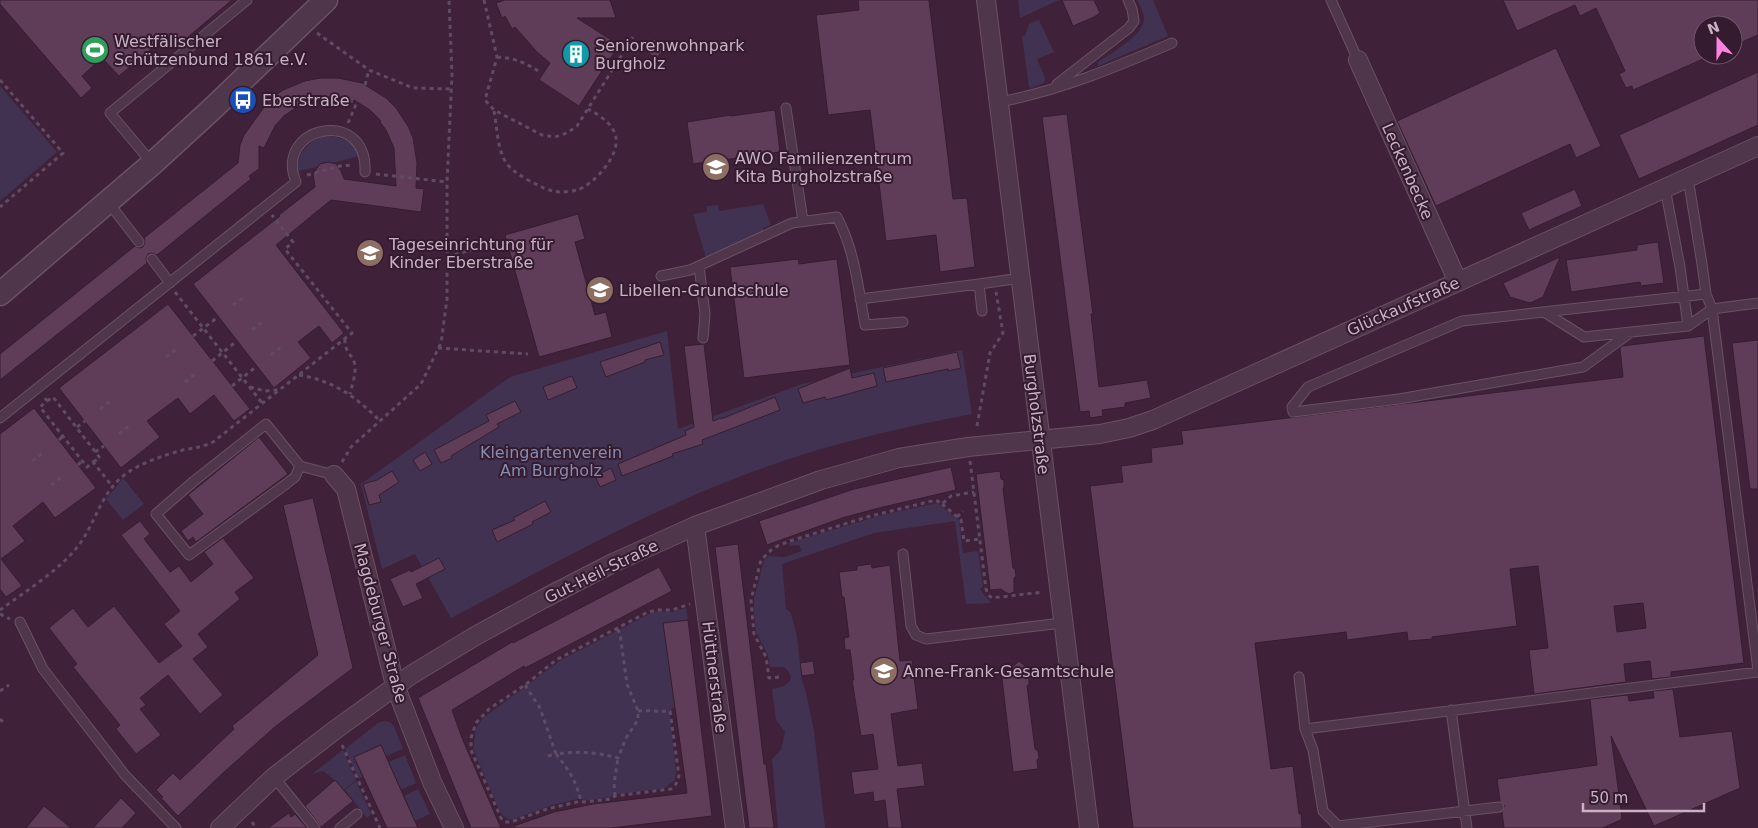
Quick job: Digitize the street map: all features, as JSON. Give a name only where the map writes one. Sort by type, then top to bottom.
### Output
[{"type":"street","points":[[0,294],[152,164],[217,105],[326,0]]},
{"type":"street","name":"Burgholzstraße","points":[[986,0],[1089,828]]},
{"type":"street","name":"Leckenbecke","points":[[1358,60],[1458,282]]},
{"type":"street","name":"Glückaufstraße","points":[[1040,439],[1100,434],[1153,420],[1758,146]]},
{"type":"street","name":"Gut-Heil-Straße","points":[[220,828],[274,777],[395,685],[476,635],[613,563],[695,526],[821,480],[899,458],[1040,439]]},
{"type":"street","name":"Magdeburger Straße","points":[[334,475],[346,489],[395,685],[432,782],[454,828]]},
{"type":"street","name":"Hüttnerstraße","points":[[695,526],[734,828]]},
{"type":"lane","points":[[152,164],[110,113],[247,0]]},
{"type":"lane","points":[[1051,89],[1129,28],[1134,21],[1128,0]]},
{"type":"lane","points":[[1331,0],[1358,60]]},
{"type":"lane","points":[[999,102],[1024,98],[1088,77],[1172,43]]},
{"type":"lane","points":[[786,108],[803,221]]},
{"type":"lane","points":[[0,418],[296,182],[293,169],[296,151],[306,138],[324,130],[344,133],[356,142],[361,149],[364,157],[365,172]]},
{"type":"lane","points":[[1305,728],[1758,671],[1712,309],[1706,294],[1688,178]]},
{"type":"lane","points":[[1665,188],[1688,326]]},
{"type":"lane","points":[[108,202],[139,242]]},
{"type":"lane","points":[[661,276],[690,270],[792,223],[837,216],[854,257],[865,325],[903,322]]},
{"type":"lane","points":[[152,259],[170,283]]},
{"type":"lane","points":[[699,266],[704,314],[703,338]]},
{"type":"lane","points":[[860,299],[1021,278]]},
{"type":"lane","points":[[979,284],[982,312]]},
{"type":"lane","points":[[1632,332],[1583,367],[1399,399],[1293,412],[1292,406],[1308,387],[1462,321],[1706,294]]},
{"type":"lane","points":[[1544,312],[1584,337],[1688,326],[1712,309],[1758,303]]},
{"type":"lane","points":[[300,466],[295,477],[190,555],[156,514],[266,424],[300,466],[334,475]]},
{"type":"lane","points":[[903,554],[911,626],[916,635],[926,639],[1062,623]]},
{"type":"lane","points":[[20,622],[43,669],[125,775],[176,828]]},
{"type":"lane","points":[[1299,677],[1305,728],[1313,750],[1323,811],[1338,826],[1390,824],[1499,807]]},
{"type":"lane","points":[[1451,710],[1467,828]]},
{"type":"lane","points":[[274,777],[315,828]]},
{"type":"lane","points":[[340,828],[357,814]]},
{"type":"path","points":[[334,475],[351,447],[421,384],[441,344],[447,298],[447,182],[452,89],[449,0]]},
{"type":"path","points":[[484,0],[497,57],[485,100],[494,110],[542,136],[554,137],[567,134],[577,126],[633,37]]},
{"type":"path","points":[[316,32],[369,70],[412,88],[452,89]]},
{"type":"path","points":[[497,57],[513,58],[528,64],[541,73]]},
{"type":"path","points":[[365,84],[369,70]]},
{"type":"path","points":[[0,80],[63,153],[0,207]]},
{"type":"path","points":[[344,133],[357,102]]},
{"type":"path","points":[[494,110],[504,159],[512,170],[543,188],[561,192],[577,190],[594,180],[610,162],[616,147],[616,138],[609,125],[600,116],[588,109]]},
{"type":"path","points":[[312,172],[340,166]]},
{"type":"path","points":[[365,172],[447,182]]},
{"type":"path","points":[[0,610],[67,559],[81,542],[94,521],[104,498],[128,473],[148,462],[184,450],[200,448],[212,442],[352,333],[285,249],[293,242],[266,207]]},
{"type":"path","points":[[447,257],[502,241]]},
{"type":"path","points":[[977,426],[990,353],[1003,333],[994,282]]},
{"type":"path","points":[[170,283],[262,403]]},
{"type":"path","points":[[233,305],[243,298]]},
{"type":"path","points":[[193,336],[218,317]]},
{"type":"path","points":[[252,330],[262,322]]},
{"type":"path","points":[[345,338],[345,346],[355,366],[350,394]]},
{"type":"path","points":[[212,361],[237,342]]},
{"type":"path","points":[[271,355],[282,347]]},
{"type":"path","points":[[166,358],[178,348]]},
{"type":"path","points":[[438,348],[528,354]]},
{"type":"path","points":[[232,386],[257,366]]},
{"type":"path","points":[[185,382],[196,373]]},
{"type":"path","points":[[299,375],[326,382],[350,394],[380,421]]},
{"type":"path","points":[[250,387],[264,391],[280,390]]},
{"type":"path","points":[[42,395],[47,401]]},
{"type":"path","points":[[53,396],[77,427],[100,458],[87,467],[40,407],[53,396]]},
{"type":"path","points":[[100,409],[110,401]]},
{"type":"path","points":[[77,427],[85,421]]},
{"type":"path","points":[[119,434],[129,426]]},
{"type":"path","points":[[59,440],[63,436]]},
{"type":"path","points":[[96,452],[104,446]]},
{"type":"path","points":[[32,461],[44,452]]},
{"type":"path","points":[[78,465],[82,461]]},
{"type":"path","points":[[93,462],[113,487]]},
{"type":"path","points":[[971,465],[988,595],[992,598],[1058,590]]},
{"type":"path","points":[[51,485],[62,476]]},
{"type":"path","points":[[942,504],[951,496],[974,492]]},
{"type":"path","points":[[780,677],[769,678],[766,657],[754,634],[751,600],[761,560],[773,548],[839,525],[936,500],[961,520],[964,540],[980,539]]},
{"type":"path","points":[[957,517],[962,511]]},
{"type":"path","points":[[638,710],[670,711],[679,776],[676,784],[671,789],[615,796],[611,799],[580,801],[547,809],[511,822],[505,822],[501,818],[471,750],[471,738],[476,723],[489,709],[525,685],[556,660],[648,612],[672,610],[704,598]]},
{"type":"path","points":[[615,796],[614,784],[618,758],[626,738],[638,720],[638,710],[626,684],[618,628]]},
{"type":"path","points":[[0,692],[9,685]]},
{"type":"path","points":[[525,685],[541,708],[556,754],[577,784],[580,801]]},
{"type":"path","points":[[341,745],[380,828]]},
{"type":"path","points":[[548,756],[578,751],[600,752],[618,758]]},
{"type":"path","points":[[252,822],[256,828]]},
{"type":"green space","points":[[1018,0],[1059,0],[1020,18]]},
{"type":"green space","points":[[1137,0],[1153,0],[1168,36],[1098,66],[1098,62],[1126,44],[1143,25],[1142,9]]},
{"type":"green space","points":[[1039,20],[1054,52],[1037,59],[1045,78],[1044,83],[1031,88],[1029,87],[1022,36],[1025,36],[1029,24]]},
{"type":"green space","points":[[0,86],[57,152],[0,201]]},
{"type":"green space","points":[[323,136],[345,140],[353,146],[359,156],[332,163],[324,162],[317,167],[298,171],[299,159],[304,149]]},
{"type":"green space","points":[[763,204],[771,225],[763,228],[764,231],[706,258],[693,214],[707,212],[707,206],[718,205],[719,211]]},
{"type":"green space","name":"Kleingartenverein Am Burgholz","points":[[667,331],[678,429],[802,384],[962,350],[972,414],[857,439],[789,459],[701,492],[575,552],[451,618],[415,554],[382,569],[361,484],[510,377]]},
{"type":"green space","points":[[123,478],[144,504],[123,520],[106,499]]},
{"type":"green space","points":[[937,503],[959,520],[963,553],[978,551],[983,586],[980,589],[991,603],[966,604],[955,521],[874,533],[782,564],[786,609],[791,613],[797,637],[802,681],[814,731],[825,828],[778,828],[772,759],[781,750],[785,732],[776,720],[772,689],[786,685],[789,682],[790,676],[784,667],[770,667],[768,655],[756,632],[754,599],[764,560],[769,556],[785,557],[802,551],[799,545],[790,546],[789,543],[882,515]]},
{"type":"green space","points":[[686,608],[688,620],[663,623],[675,708],[669,709],[676,772],[675,780],[665,788],[583,801],[582,798],[552,805],[514,819],[507,818],[501,814],[473,749],[476,729],[483,718],[561,660],[651,613],[658,611],[672,612]]},
{"type":"green space","points":[[390,722],[394,726],[403,749],[386,756],[381,744],[354,757],[363,776],[358,779],[345,749],[378,723]]},
{"type":"green space","points":[[343,750],[356,780],[344,790],[323,771],[312,774]]},
{"type":"green space","points":[[405,755],[416,783],[401,790],[389,762]]},
{"type":"green space","points":[[356,781],[371,814],[367,818],[345,790]]},
{"type":"green space","points":[[418,789],[430,814],[415,821],[404,796]]},
{"type":"building","name":"Westfälischer Schützenbund 1861 e.V.","points":[[0,0],[232,0],[176,47],[167,36],[119,76],[102,58],[82,76],[92,88],[81,98],[0,4]]},
{"type":"building","name":"Seniorenwohnpark Burgholz","points":[[505,0],[610,0],[616,18],[577,18],[619,45],[579,106],[539,80],[550,63],[537,52],[515,27],[512,29],[505,16],[502,18],[496,3]]},
{"type":"building","points":[[858,0],[929,0],[953,199],[967,198],[975,267],[940,272],[936,235],[886,241],[870,110],[828,115],[816,15],[859,10]]},
{"type":"building","points":[[1062,0],[1094,0],[1100,13],[1073,26]]},
{"type":"building","points":[[1503,0],[1758,0],[1758,35],[1743,42],[1743,15],[1693,15],[1693,63],[1633,90],[1632,86],[1626,88],[1619,74],[1625,71],[1596,8],[1580,16],[1575,5],[1517,31]]},
{"type":"building","points":[[654,39],[665,48],[656,59],[645,50]]},
{"type":"building","points":[[1556,48],[1601,146],[1576,158],[1570,144],[1436,206],[1397,121]]},
{"type":"building","points":[[1758,72],[1758,125],[1639,179],[1619,135]]},
{"type":"building","points":[[320,78],[338,78],[362,83],[386,98],[396,108],[408,126],[413,138],[417,163],[416,188],[424,189],[421,212],[331,200],[276,245],[344,333],[332,343],[319,326],[298,342],[311,358],[274,388],[193,284],[315,187],[313,174],[320,164],[328,162],[336,164],[344,179],[396,186],[394,148],[381,121],[370,110],[354,100],[353,104],[339,100],[311,101],[297,107],[284,116],[275,126],[264,148],[259,146],[259,169],[249,176],[251,179],[157,255],[148,254],[147,263],[0,380],[0,354],[135,246],[143,247],[144,238],[238,163],[240,145],[244,135],[270,99],[283,90],[305,81]]},
{"type":"building","points":[[775,110],[780,152],[723,160],[723,164],[708,167],[707,162],[693,164],[687,122]]},
{"type":"building","points":[[1067,114],[1093,314],[1091,314],[1099,387],[1147,380],[1151,398],[1125,403],[1125,407],[1102,410],[1103,416],[1090,418],[1089,411],[1080,412],[1042,117]]},
{"type":"building","points":[[1575,189],[1582,206],[1529,230],[1521,213]]},
{"type":"building","points":[[578,214],[585,239],[575,242],[595,315],[606,312],[612,337],[539,357],[505,235]]},
{"type":"building","points":[[1658,242],[1664,283],[1641,286],[1640,282],[1571,292],[1566,260],[1637,250],[1637,245]]},
{"type":"building","points":[[1560,257],[1543,297],[1530,303],[1510,297],[1503,283]]},
{"type":"building","points":[[798,259],[799,264],[837,259],[850,365],[744,378],[730,267]]},
{"type":"building","points":[[168,304],[250,409],[234,421],[214,395],[190,414],[178,398],[147,421],[160,437],[121,468],[59,388]]},
{"type":"building","points":[[1704,336],[1744,663],[1671,672],[1671,677],[1652,679],[1650,661],[1624,664],[1626,682],[1534,694],[1529,650],[1548,648],[1538,566],[1510,569],[1517,626],[1408,641],[1407,632],[1347,640],[1346,632],[1255,643],[1271,769],[1293,766],[1302,828],[1133,828],[1090,486],[1123,482],[1121,466],[1152,462],[1151,448],[1183,444],[1181,431],[1623,377],[1620,348],[1622,346]],"holes":[[[1643,603],[1646,628],[1617,632],[1614,606]]]},
{"type":"building","points":[[1758,340],[1758,489],[1750,489],[1732,343]]},
{"type":"building","points":[[660,342],[664,355],[645,360],[645,362],[606,377],[600,362]]},
{"type":"building","points":[[704,344],[713,421],[775,397],[780,410],[702,440],[703,444],[672,454],[673,456],[622,476],[618,464],[686,435],[685,431],[694,427],[684,346]]},
{"type":"building","points":[[957,352],[961,368],[886,382],[883,368]]},
{"type":"building","points":[[850,368],[852,378],[874,373],[877,386],[826,400],[825,397],[803,403],[798,389]]},
{"type":"building","points":[[572,376],[577,388],[548,400],[543,387]]},
{"type":"building","points":[[515,401],[521,412],[497,424],[499,427],[451,456],[452,458],[441,463],[434,450],[489,421],[486,415]]},
{"type":"building","points":[[34,408],[96,488],[55,518],[43,502],[13,526],[25,541],[1,559],[22,586],[6,597],[0,589],[0,434]]},
{"type":"building","points":[[259,437],[288,474],[196,542],[193,537],[188,541],[181,531],[203,514],[188,495]]},
{"type":"building","points":[[425,452],[432,464],[420,471],[413,460]]},
{"type":"building","points":[[951,467],[956,490],[842,518],[767,545],[759,521],[854,489]]},
{"type":"building","points":[[611,468],[616,480],[600,487],[595,476]]},
{"type":"building","points":[[392,471],[399,482],[379,495],[381,502],[369,505],[363,484],[377,480]]},
{"type":"building","points":[[1000,471],[1001,479],[1004,480],[1003,489],[1013,568],[1015,569],[1016,576],[1014,578],[1014,592],[1009,594],[1001,589],[990,590],[976,474]]},
{"type":"building","points":[[313,498],[353,668],[276,726],[178,816],[156,790],[173,773],[180,780],[234,729],[232,726],[318,655],[283,505]]},
{"type":"building","points":[[545,501],[551,512],[532,522],[533,524],[497,542],[492,530],[515,520],[513,518]]},
{"type":"building","points":[[140,521],[150,534],[144,539],[170,572],[179,566],[191,582],[213,564],[204,552],[223,538],[254,578],[235,592],[240,599],[198,634],[208,647],[193,659],[223,695],[200,714],[168,675],[140,698],[146,705],[140,709],[161,735],[136,754],[116,729],[120,725],[73,667],[77,664],[49,628],[73,608],[88,627],[114,606],[159,663],[182,646],[164,624],[180,611],[121,535]]},
{"type":"building","points":[[738,544],[764,764],[766,764],[774,828],[749,828],[715,547]]},
{"type":"building","points":[[439,558],[445,569],[416,584],[423,598],[403,607],[390,579],[410,570],[411,572]]},
{"type":"building","points":[[871,564],[872,568],[890,565],[900,661],[912,660],[918,709],[891,714],[898,766],[922,763],[925,786],[897,789],[902,828],[888,828],[885,800],[874,802],[873,792],[854,795],[851,772],[878,769],[873,734],[861,736],[852,680],[854,680],[850,650],[845,650],[844,638],[849,637],[839,572],[857,570],[857,566]]},
{"type":"building","points":[[659,567],[672,591],[525,668],[524,666],[452,710],[462,738],[501,828],[471,828],[418,698],[512,642]]},
{"type":"building","points":[[688,620],[712,816],[611,828],[515,828],[514,826],[554,812],[593,804],[687,793],[663,623]]},
{"type":"building","points":[[813,661],[815,674],[802,676],[800,663]]},
{"type":"building","points":[[1019,661],[1025,666],[1026,676],[1029,677],[1029,684],[1027,686],[1035,749],[1038,751],[1039,758],[1037,760],[1038,769],[1013,772],[1001,670],[1010,669]]},
{"type":"building","points":[[1673,689],[1680,737],[1732,731],[1740,788],[1654,826],[1611,736],[1621,820],[1602,828],[1504,828],[1502,812],[1505,806],[1500,801],[1497,779],[1597,765],[1590,699],[1628,695],[1629,701],[1654,698],[1653,691]]},
{"type":"building","points":[[381,745],[418,828],[387,828],[354,757]]},
{"type":"building","points":[[335,780],[353,801],[321,827],[305,806]]},
{"type":"building","points":[[121,798],[136,813],[122,828],[93,828]]},
{"type":"building","points":[[44,806],[71,828],[26,828]]},
{"type":"building","points":[[289,813],[291,817],[295,814],[307,828],[268,828]]},
{"type":"place","name":"Westfälischer Schützenbund 1861 e.V.","points":[[95,50]]},
{"type":"place","name":"Seniorenwohnpark Burgholz","points":[[576,54]]},
{"type":"place","name":"Eberstraße","points":[[243,100]]},
{"type":"place","name":"AWO Familienzentrum Kita Burgholzstraße","points":[[716,167]]},
{"type":"place","name":"Tageseinrichtung für Kinder Eberstraße","points":[[370,253]]},
{"type":"place","name":"Libellen-Grundschule","points":[[600,290]]},
{"type":"place","name":"Anne-Frank-Gesamtschule","points":[[884,671]]}]
